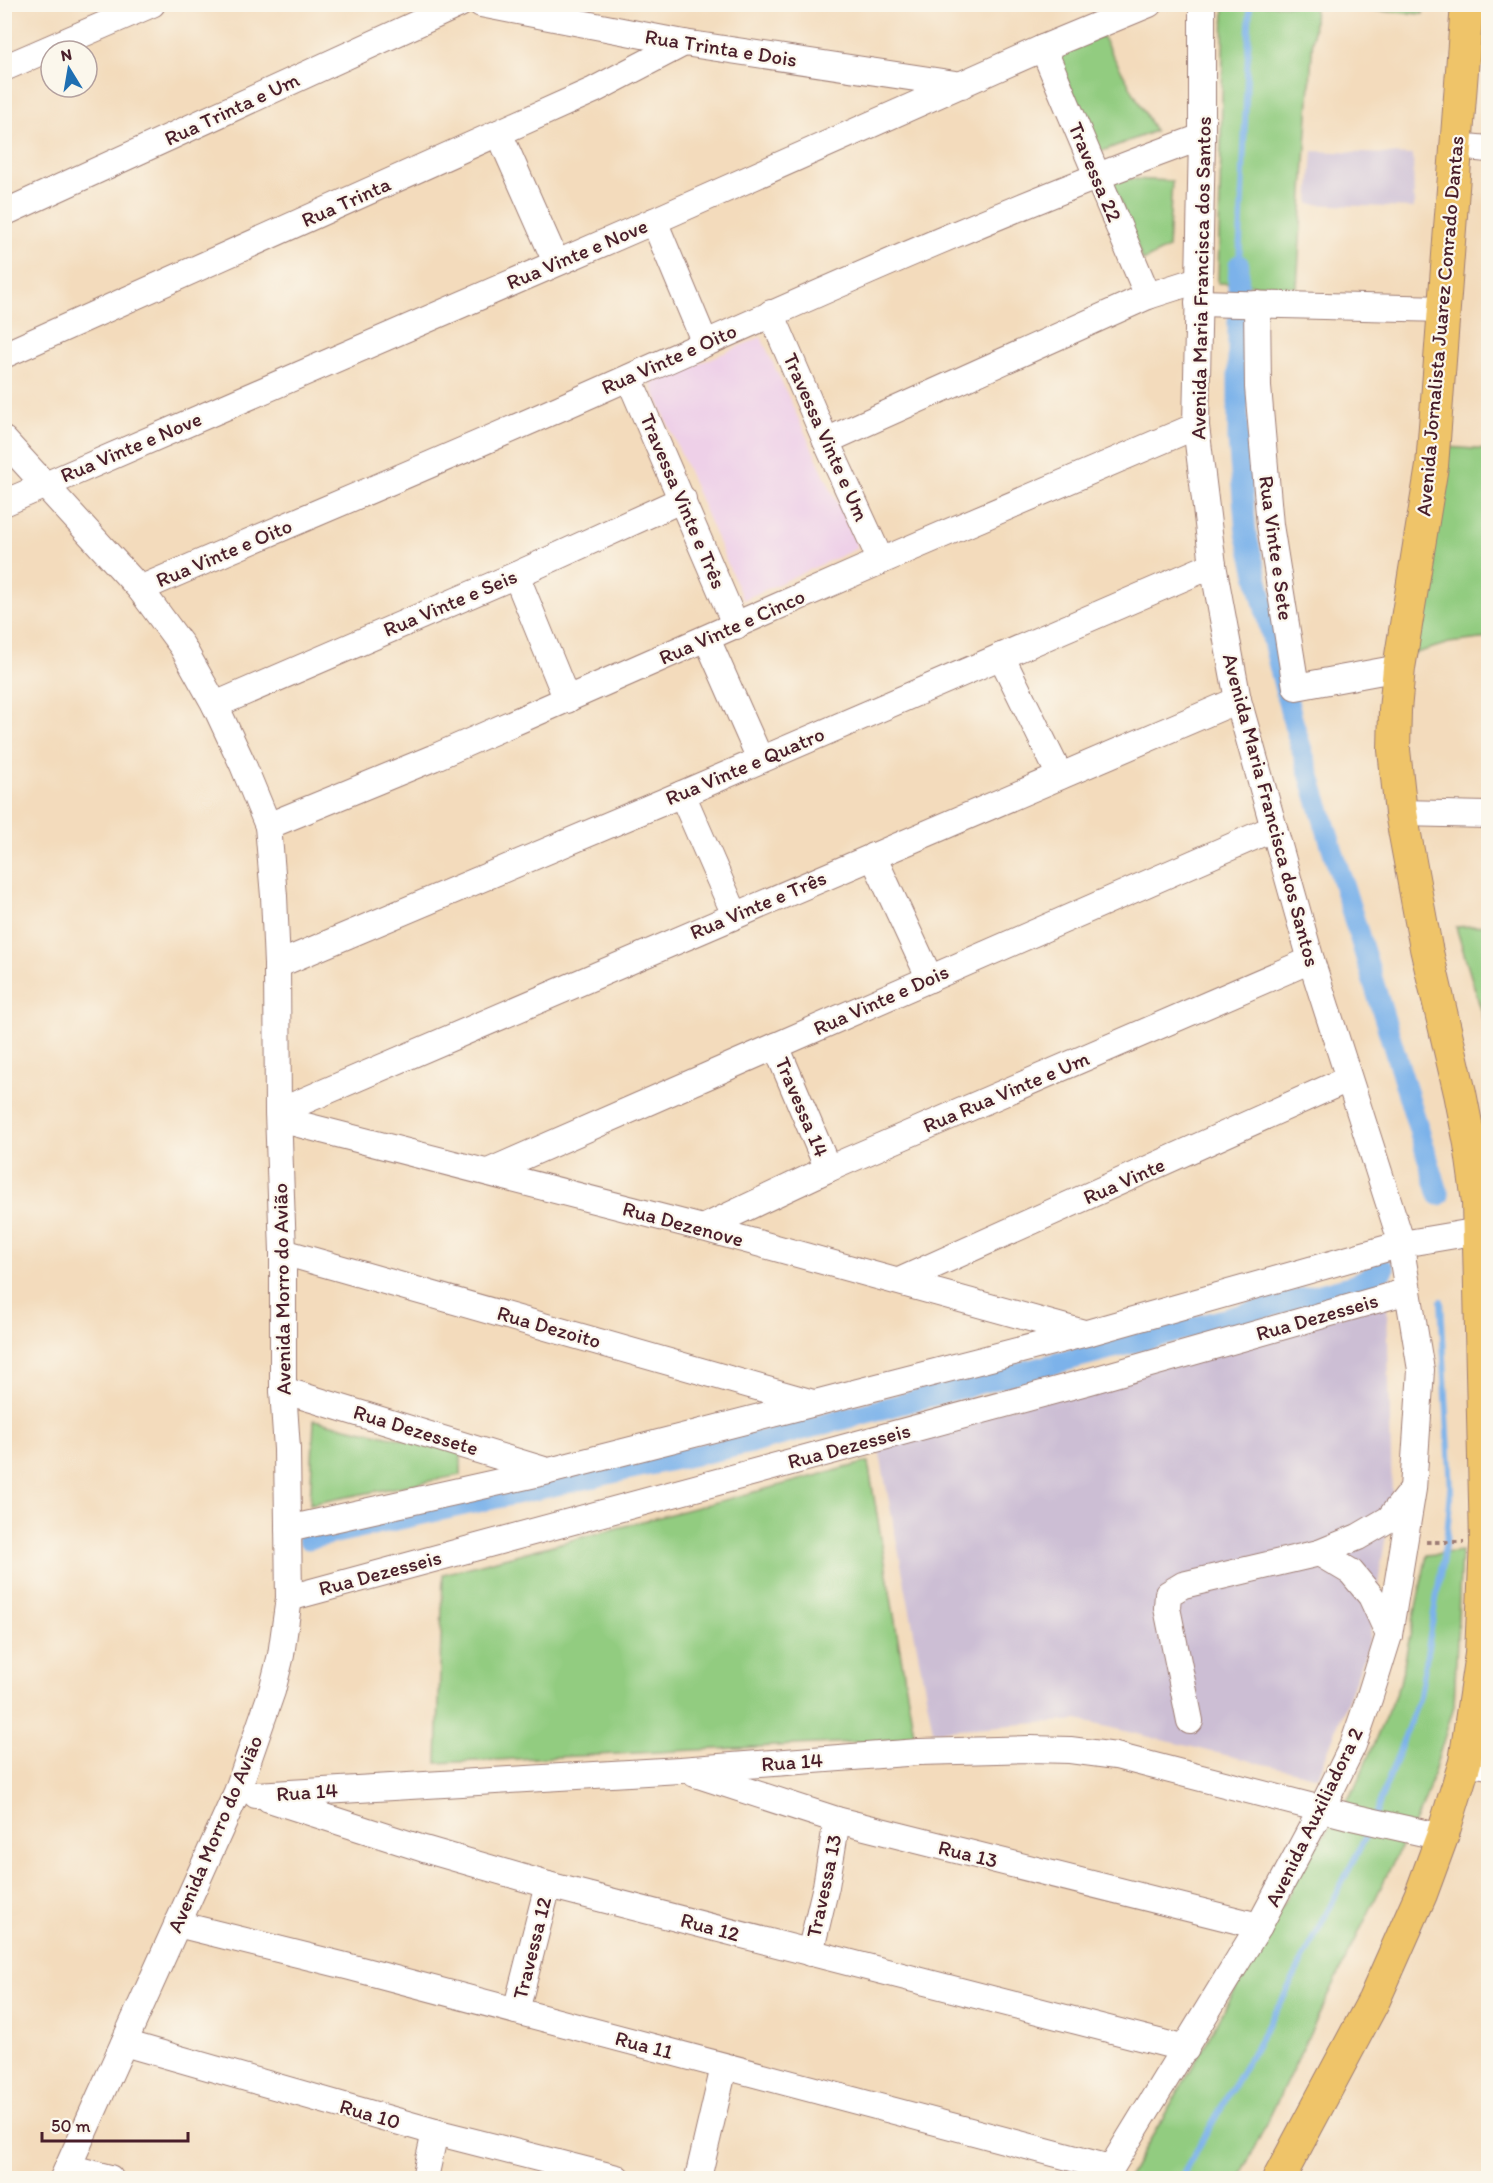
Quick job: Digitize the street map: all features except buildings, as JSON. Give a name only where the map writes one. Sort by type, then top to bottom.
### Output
[{"type":"main road","name":"Avenida Jornalista Juarez Conrado Dantas","points":[[1279,2178],[1374,2001],[1421,1894],[1442,1837],[1477,1764],[1485,1654],[1487,1445],[1485,1287],[1478,1131],[1426,948],[1401,813],[1394,750],[1399,668],[1432,466],[1467,4]]},
{"type":"street","points":[[4,68],[152,4]]},
{"type":"street","name":"Rua Trinta e Um","points":[[4,213],[460,4]]},
{"type":"street","name":"Rua Trinta e Dois","points":[[480,4],[684,43],[962,85]]},
{"type":"street","name":"Rua Vinte e Nove","points":[[4,503],[654,221],[1043,48],[1149,4]]},
{"type":"street","name":"Avenida Maria Francisca dos Santos","points":[[1202,4],[1202,137],[1196,426],[1213,565],[1238,700],[1311,960],[1402,1244]]},
{"type":"street","name":"Rua Trinta","points":[[4,355],[499,134],[594,90],[684,43]]},
{"type":"street","name":"Travessa 22","points":[[1043,48],[1148,296]]},
{"type":"street","points":[[499,134],[556,262]]},
{"type":"street","name":"Rua Vinte e Oito","points":[[140,589],[629,378],[771,313],[1096,175],[1202,137]]},
{"type":"street","points":[[1456,146],[1488,149]]},
{"type":"street","points":[[654,221],[705,343]]},
{"type":"street","points":[[826,441],[1148,296],[1198,292],[1257,304],[1444,309]]},
{"type":"street","name":"Rua Vinte e Sete","points":[[1257,304],[1258,387],[1270,525],[1296,687],[1399,668]]},
{"type":"street","name":"Travessa Vinte e Um","points":[[771,313],[881,561]]},
{"type":"street","name":"Travessa Vinte e Três","points":[[629,378],[736,626]]},
{"type":"street","name":"Rua Vinte e Cinco","points":[[268,826],[433,758],[881,561],[1196,426]]},
{"type":"street","name":"Avenida Morro do Avião","points":[[4,440],[140,589],[182,646],[215,705],[268,826],[277,965],[278,1115],[283,1252],[283,1390],[289,1598],[281,1655],[246,1793],[177,1924],[66,2173]]},
{"type":"street","name":"Rua Vinte e Seis","points":[[215,705],[516,575],[683,499]]},
{"type":"street","name":"Rua Vinte e Quatro","points":[[277,965],[682,794],[1213,565]]},
{"type":"street","points":[[516,575],[567,700]]},
{"type":"street","points":[[706,639],[760,759]]},
{"type":"street","points":[[1001,656],[1060,776]]},
{"type":"street","name":"Rua Vinte e Três","points":[[278,1115],[735,915],[1238,700]]},
{"type":"street","points":[[682,794],[735,915]]},
{"type":"street","points":[[1401,813],[1488,815]]},
{"type":"street","name":"Rua Vinte e Dois","points":[[488,1172],[1274,828]]},
{"type":"street","points":[[873,856],[930,979]]},
{"type":"street","name":"Rua Rua Vinte e Um","points":[[703,1228],[828,1169],[1311,960]]},
{"type":"street","name":"Travessa 14","points":[[776,1046],[828,1169]]},
{"type":"street","name":"Rua Vinte","points":[[899,1281],[1348,1079]]},
{"type":"street","name":"Rua Dezenove","points":[[278,1115],[899,1281],[1087,1334]]},
{"type":"street","points":[[288,1529],[549,1471],[1087,1334],[1402,1244],[1482,1211]]},
{"type":"street","name":"Avenida Auxiliadora 2","points":[[1108,2173],[1186,2049],[1259,1926],[1322,1808],[1353,1745],[1389,1635],[1413,1489],[1421,1370],[1402,1244]]},
{"type":"street","name":"Rua Dezoito","points":[[283,1252],[815,1403]]},
{"type":"street","name":"Rua Dezesseis","points":[[289,1598],[1090,1381],[1408,1291]]},
{"type":"street","name":"Rua Dezessete","points":[[283,1390],[549,1471]]},
{"type":"street","points":[[1190,1721],[1167,1608],[1168,1594],[1183,1585],[1319,1553],[1358,1537],[1389,1519],[1413,1489]]},
{"type":"street","points":[[1319,1553],[1351,1572],[1371,1596],[1389,1635]]},
{"type":"street","name":"Rua 14","points":[[246,1793],[680,1770],[919,1752],[1070,1750],[1153,1764],[1442,1837]]},
{"type":"street","name":"Rua 13","points":[[680,1770],[837,1820],[1259,1926]]},
{"type":"street","name":"Rua 12","points":[[246,1793],[548,1885],[1186,2049]]},
{"type":"street","name":"Travessa 13","points":[[810,1953],[826,1886],[837,1820]]},
{"type":"street","name":"Travessa 12","points":[[516,2011],[548,1885]]},
{"type":"street","name":"Rua 11","points":[[177,1924],[516,2011],[1108,2173]]},
{"type":"street","name":"Rua 10","points":[[124,2043],[435,2132],[617,2178]]},
{"type":"street","points":[[698,2178],[724,2067]]},
{"type":"street","points":[[424,2178],[435,2132]]},
{"type":"street","points":[[66,2173],[110,2178]]},
{"type":"path","points":[[1420,1542],[1462,1542]]},
{"type":"shaded area","points":[[1313,151],[1413,155],[1414,208],[1309,204]]},
{"type":"shaded area","points":[[761,337],[858,548],[743,600],[651,384]]},
{"type":"shaded area","points":[[1387,1303],[1392,1497],[1368,1647],[1318,1777],[1078,1720],[933,1731],[878,1444]]},
{"type":"green space","points":[[1352,4],[1424,5],[1423,14],[1352,9]]},
{"type":"green space","points":[[1224,5],[1315,5],[1297,287],[1218,283]]},
{"type":"green space","points":[[1102,36],[1155,131],[1097,153],[1055,52]]},
{"type":"green space","points":[[1111,178],[1172,181],[1168,248],[1143,261]]},
{"type":"green space","points":[[1447,447],[1488,450],[1488,638],[1449,643],[1413,654]]},
{"type":"green space","points":[[1488,925],[1488,1033],[1456,927]]},
{"type":"green space","points":[[314,1420],[461,1452],[461,1475],[310,1504]]},
{"type":"green space","points":[[868,1462],[915,1739],[437,1763],[443,1574]]},
{"type":"green space","points":[[1461,1551],[1454,1706],[1424,1804],[1398,1852],[1240,2178],[1128,2178],[1306,1862],[1354,1790],[1400,1683],[1427,1555]]},
{"type":"waterway","points":[[1239,265],[1250,4]]},
{"type":"waterway","points":[[1238,288],[1239,265]]},
{"type":"waterway","points":[[1238,320],[1238,439],[1246,533],[1292,718],[1439,1195]]},
{"type":"waterway","points":[[308,1539],[756,1442],[1354,1285],[1384,1269]]},
{"type":"waterway","points":[[1375,1815],[1420,1696],[1447,1534],[1451,1491],[1441,1301]]},
{"type":"waterway","points":[[1181,2178],[1283,1999],[1370,1828]]}]
